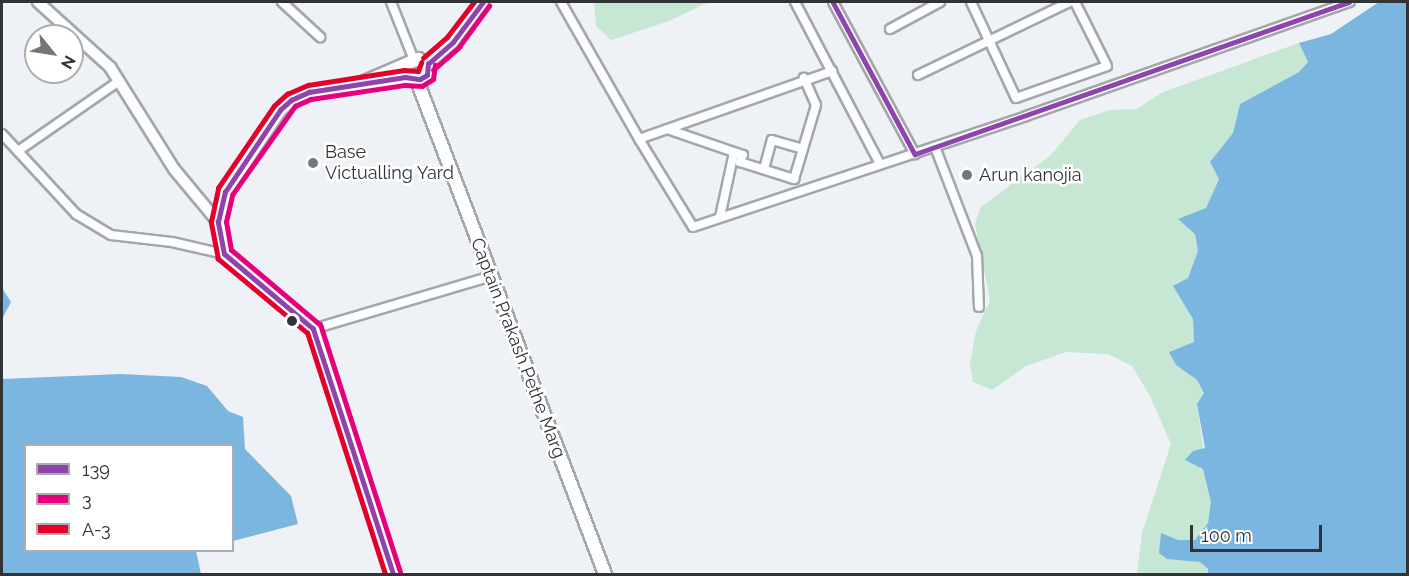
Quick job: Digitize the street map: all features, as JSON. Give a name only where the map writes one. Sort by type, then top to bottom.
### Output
[{"type":"main road","points":[[413,61],[414,77]]},
{"type":"main road","points":[[355,86],[413,61],[428,68]]},
{"type":"main road","points":[[393,574],[313,329],[224,254],[218,222],[225,192],[280,110],[291,100],[309,92],[414,77],[428,68]]},
{"type":"main road","name":"Captain Prakash Pethe Marg","points":[[428,68],[435,120]]},
{"type":"main road","name":"Captain Prakash Pethe Marg","points":[[414,77],[435,120],[489,277],[605,574]]},
{"type":"street","points":[[38,2],[110,67],[174,169],[218,222]]},
{"type":"street","points":[[282,2],[320,37]]},
{"type":"street","points":[[391,2],[413,61]]},
{"type":"street","points":[[428,68],[453,42],[483,2]]},
{"type":"street","points":[[561,2],[639,140],[693,227],[915,154],[1349,2]]},
{"type":"street","points":[[795,2],[880,164]]},
{"type":"street","points":[[833,2],[915,154]]},
{"type":"street","points":[[890,29],[940,2]]},
{"type":"street","points":[[971,2],[1016,98],[1107,66],[1076,2]]},
{"type":"street","points":[[918,75],[1070,2]]},
{"type":"street","points":[[639,140],[804,78],[832,72]]},
{"type":"street","points":[[667,129],[742,155],[740,162],[794,179],[816,105],[804,78]]},
{"type":"street","points":[[18,151],[119,81]]},
{"type":"street","points":[[2,134],[76,214],[111,235],[172,242],[224,254]]},
{"type":"street","points":[[764,169],[772,140],[803,149]]},
{"type":"street","points":[[935,147],[977,256],[979,307]]},
{"type":"street","points":[[720,217],[734,152]]},
{"type":"street","points":[[313,329],[489,277]]},
{"type":"green space","points":[[594,2],[709,2],[669,21],[611,40],[596,26]]},
{"type":"green space","points":[[1299,43],[1308,62],[1299,72],[1240,104],[1233,133],[1210,162],[1219,179],[1195,234],[1198,252],[1188,278],[1174,286],[1193,319],[1194,343],[1170,351],[1176,365],[1197,380],[1204,393],[1197,404],[1211,502],[1208,523],[1195,540],[1178,540],[1208,569],[1208,574],[1137,574],[1142,533],[1171,444],[1150,396],[1132,366],[1108,354],[1066,352],[1026,366],[992,390],[973,382],[970,364],[976,331],[990,301],[975,224],[981,207],[1051,155],[1080,120],[1110,110],[1137,109],[1161,93]]},
{"type":"water","points":[[1379,2],[1407,2],[1407,574],[1208,574],[1208,569],[1200,562],[1167,559],[1159,553],[1161,533],[1178,540],[1195,540],[1208,523],[1211,502],[1203,469],[1185,460],[1193,451],[1205,448],[1197,404],[1204,393],[1197,380],[1176,365],[1169,352],[1194,342],[1193,319],[1173,286],[1188,278],[1198,251],[1195,234],[1178,219],[1206,208],[1219,179],[1210,162],[1233,133],[1240,104],[1299,72],[1308,62],[1299,43],[1331,34]]},
{"type":"water","points":[[2,288],[11,302],[2,319]]},
{"type":"water","points":[[121,374],[181,377],[207,386],[228,411],[243,417],[245,449],[291,496],[298,524],[234,541],[234,444],[24,444],[24,552],[196,552],[201,574],[2,574],[2,379]]},
{"type":"transit line","name":"A-3","points":[[423,58],[447,37],[474,2]]},
{"type":"transit line","name":"139","points":[[428,64],[453,42],[483,2]]},
{"type":"transit line","name":"139","points":[[833,2],[915,154]]},
{"type":"transit line","name":"139","points":[[915,154],[1349,2]]},
{"type":"transit line","name":"3","points":[[433,70],[459,47],[489,6]]},
{"type":"transit line","name":"A-3","points":[[385,574],[307,333],[218,259],[211,222],[218,188],[274,106],[287,94],[308,85],[404,70],[418,71],[421,63]]},
{"type":"transit line","name":"139","points":[[393,574],[313,329],[224,254],[218,222],[225,192],[280,110],[291,100],[309,92],[405,77],[420,79],[427,75],[428,64]]},
{"type":"transit line","name":"3","points":[[400,572],[320,325],[231,250],[226,222],[232,195],[295,106],[311,99],[405,85],[422,86],[433,79],[435,65]]},
{"type":"place","name":"Base Victualling Yard","points":[[313,163]]},
{"type":"place","name":"Arun kanojia","points":[[967,175]]}]
